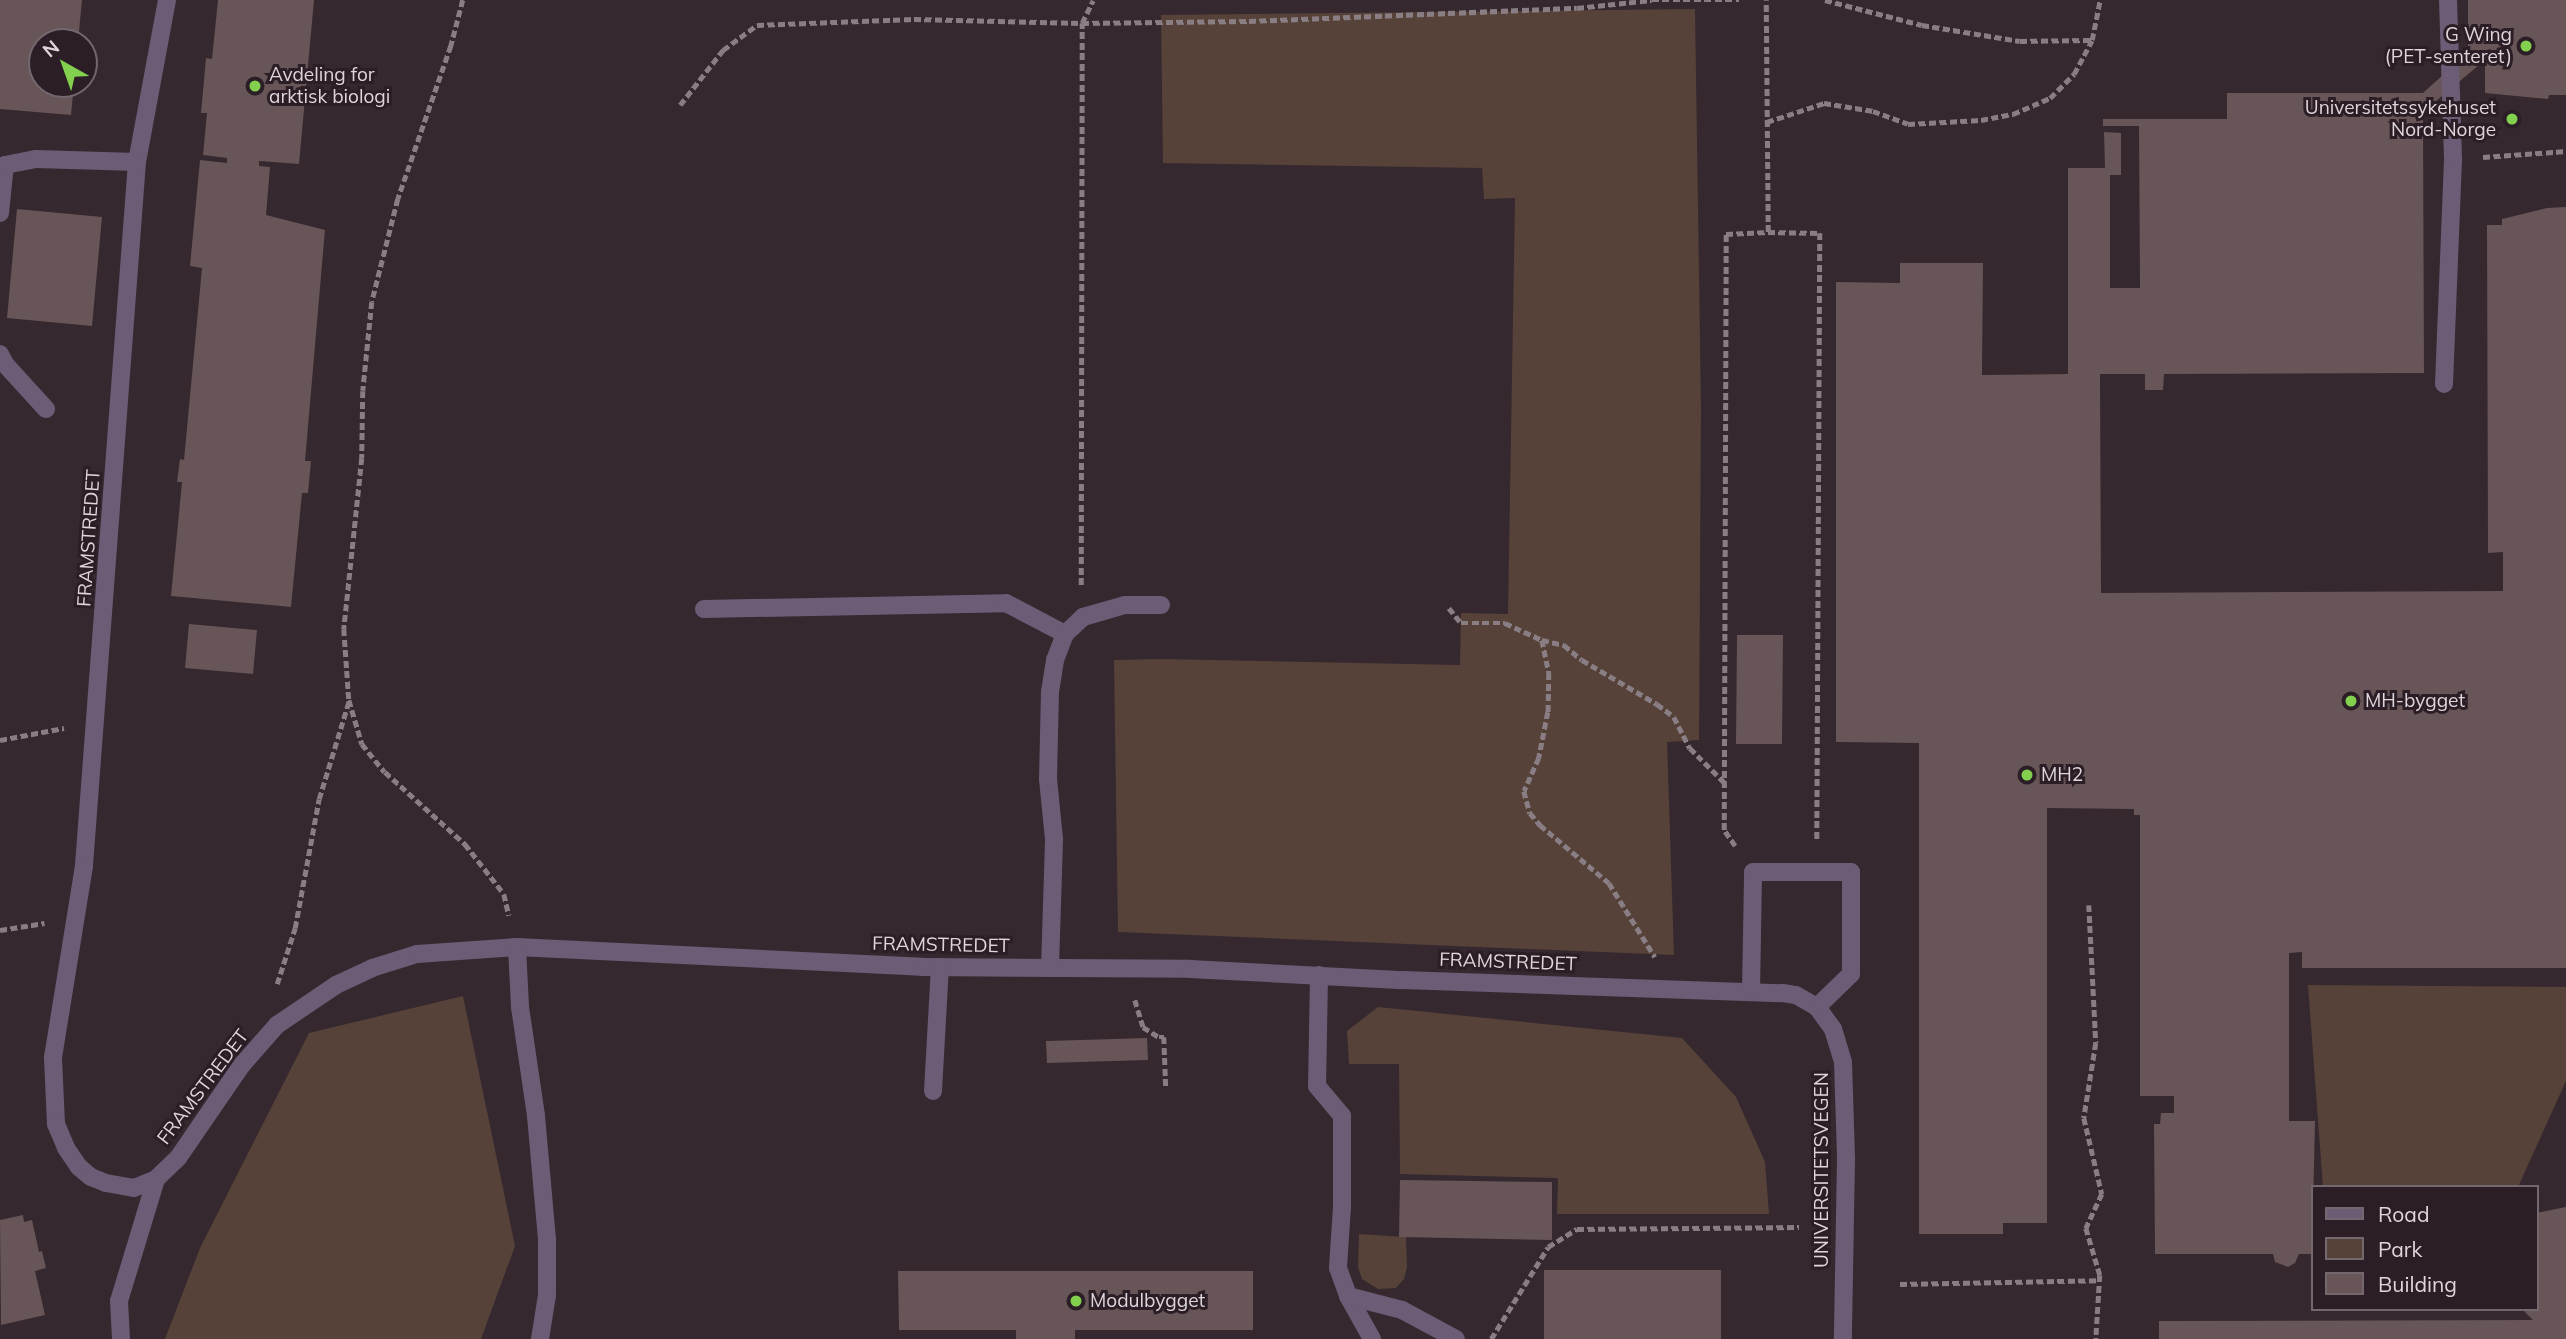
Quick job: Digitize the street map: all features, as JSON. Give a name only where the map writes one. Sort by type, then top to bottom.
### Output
[{"type":"street","name":"FRAMSTREDET","points":[[167,0],[137,162],[97,727],[84,866],[53,1058],[56,1124],[66,1148],[79,1167],[91,1177],[134,1188],[156,1179],[178,1158],[241,1066],[278,1025],[307,1003],[372,968],[417,954],[517,947],[940,967],[1133,968],[1674,988],[1796,995],[1817,1007]]},
{"type":"street","points":[[2444,384],[2453,159],[2448,0]]},
{"type":"street","points":[[0,214],[5,165],[36,159],[137,162]]},
{"type":"street","points":[[2,361],[46,409]]},
{"type":"street","points":[[704,609],[1006,603],[1065,634]]},
{"type":"street","points":[[1050,968],[1054,839],[1048,779],[1050,692],[1055,660],[1065,634],[1083,617],[1125,604],[1161,605]]},
{"type":"street","points":[[1751,991],[1753,872],[1852,872],[1851,974],[1817,1007]]},
{"type":"street","points":[[517,947],[520,1007],[536,1116],[547,1240],[547,1295],[540,1339]]},
{"type":"street","points":[[933,1091],[940,967]]},
{"type":"street","points":[[1319,975],[1317,1086],[1342,1116],[1342,1207],[1338,1268],[1348,1296],[1372,1339]]},
{"type":"street","name":"UNIVERSITETSVEGEN","points":[[1817,1007],[1833,1029],[1843,1062],[1846,1159],[1843,1339]]},
{"type":"street","name":"FRAMSTREDET","points":[[121,1339],[119,1301],[156,1179]]},
{"type":"street","points":[[1348,1296],[1402,1310],[1456,1339]]},
{"type":"path","points":[[463,0],[451,46],[398,199],[372,302],[363,391],[362,458],[344,629],[349,700],[357,731],[371,757],[412,799],[465,844],[504,894],[517,947]]},
{"type":"path","points":[[1083,617],[1082,23],[1093,0]]},
{"type":"path","points":[[680,105],[723,50],[757,25],[914,19],[1082,23],[1249,21],[1577,8],[1653,0],[1739,0]]},
{"type":"path","points":[[1766,0],[1768,232]]},
{"type":"path","points":[[1825,0],[1922,25],[2020,41],[2092,40]]},
{"type":"path","points":[[1767,122],[1824,103],[1873,111],[1908,124],[1981,120],[2013,114],[2050,98],[2064,87],[2092,40],[2100,0]]},
{"type":"path","points":[[2453,159],[2566,151]]},
{"type":"path","points":[[1753,872],[1724,830],[1726,234],[1768,232],[1820,233],[1817,873]]},
{"type":"path","points":[[1449,608],[1461,623],[1505,623],[1542,640],[1564,645],[1582,660],[1657,704],[1674,717],[1690,748],[1724,783]]},
{"type":"path","points":[[1542,640],[1549,673],[1548,712],[1539,758],[1524,791],[1530,813],[1540,825],[1609,883],[1674,988]]},
{"type":"path","points":[[276,988],[295,928],[319,799],[349,700]]},
{"type":"path","points":[[0,740],[53,729],[97,727]]},
{"type":"path","points":[[2089,905],[2096,1043],[2084,1118],[2102,1194],[2086,1228],[2100,1280],[2096,1339]]},
{"type":"path","points":[[0,930],[75,919]]},
{"type":"path","points":[[1133,968],[1137,1011],[1143,1027],[1159,1037],[1164,1037],[1166,1088]]},
{"type":"path","points":[[1491,1339],[1548,1247],[1577,1229],[1799,1227]]},
{"type":"path","points":[[1900,1283],[2100,1280]]},
{"type":"green space","points":[[1695,9],[1701,409],[1699,740],[1667,742],[1674,955],[1118,932],[1114,660],[1460,665],[1461,613],[1508,614],[1515,198],[1484,199],[1482,168],[1163,163],[1161,15]]},
{"type":"green space","points":[[2308,985],[2566,987],[2566,1081],[2519,1185],[2323,1185]]},
{"type":"green space","points":[[463,996],[515,1246],[481,1339],[165,1339],[200,1248],[309,1033]]},
{"type":"green space","points":[[1378,1007],[1682,1038],[1736,1097],[1765,1162],[1769,1214],[1557,1214],[1558,1178],[1400,1174],[1399,1064],[1349,1064],[1347,1031]]},
{"type":"green space","points":[[1359,1234],[1406,1237],[1407,1267],[1404,1279],[1396,1288],[1378,1289],[1362,1279],[1358,1267]]},
{"type":"building","points":[[0,0],[82,0],[79,28],[28,28],[28,98],[73,98],[71,115],[0,109]]},
{"type":"building","points":[[218,0],[314,0],[299,164],[259,161],[259,166],[270,167],[266,215],[325,230],[305,461],[311,461],[308,493],[302,493],[291,607],[171,596],[182,482],[177,482],[180,459],[184,460],[202,268],[190,266],[200,160],[227,163],[227,158],[203,155],[207,113],[201,113],[206,58],[212,59]]},
{"type":"building","points":[[2468,0],[2566,0],[2566,95],[2549,95],[2548,99],[2485,93],[2485,60],[2423,112],[2424,373],[2164,374],[2163,390],[2145,390],[2145,374],[2100,374],[2101,593],[2503,591],[2503,552],[2488,553],[2487,225],[2502,225],[2502,219],[2547,208],[2566,207],[2566,968],[2302,968],[2302,952],[2289,953],[2289,1121],[2315,1121],[2314,1185],[2310,1185],[2310,1254],[2299,1254],[2295,1263],[2288,1267],[2275,1262],[2273,1254],[2155,1254],[2154,1124],[2160,1124],[2161,1113],[2174,1113],[2174,1096],[2140,1096],[2140,815],[2134,815],[2134,809],[2047,808],[2047,1223],[2003,1223],[2003,1234],[1919,1234],[1919,743],[1836,742],[1836,282],[1900,283],[1900,263],[1983,263],[1982,375],[2068,374],[2068,168],[2105,168],[2104,132],[2121,133],[2121,175],[2110,175],[2110,288],[2140,288],[2139,126],[2103,126],[2103,119],[2227,119],[2227,93],[2423,93],[2468,52]]},
{"type":"building","points":[[17,209],[102,217],[92,326],[7,318]]},
{"type":"building","points":[[189,624],[257,630],[253,674],[185,668]]},
{"type":"building","points":[[1737,635],[1783,635],[1782,744],[1736,744]]},
{"type":"building","points":[[1147,1038],[1148,1060],[1047,1063],[1046,1041]]},
{"type":"building","points":[[1400,1180],[1552,1182],[1552,1240],[1399,1237]]},
{"type":"building","points":[[2566,1207],[2566,1339],[2159,1339],[2159,1321],[2533,1320],[2524,1311],[2538,1311],[2538,1213]]},
{"type":"building","points":[[23,1215],[24,1222],[32,1220],[39,1252],[42,1251],[46,1268],[35,1271],[45,1315],[1,1325],[0,1220]]},
{"type":"building","points":[[1544,1270],[1721,1270],[1721,1339],[1544,1339]]},
{"type":"building","name":"Modulbygget","points":[[898,1271],[1253,1271],[1253,1330],[1075,1330],[1075,1339],[1016,1339],[1016,1330],[899,1330]]},
{"type":"place","name":"G Wing (PET-senteret)","points":[[2526,46]]},
{"type":"place","name":"Avdeling for arktisk biologi","points":[[255,86]]},
{"type":"place","name":"Universitetssykehuset Nord-Norge","points":[[2512,119]]},
{"type":"place","name":"MH-bygget","points":[[2351,701]]},
{"type":"place","name":"MH2","points":[[2027,775]]},
{"type":"place","name":"Modulbygget","points":[[1076,1301]]}]
